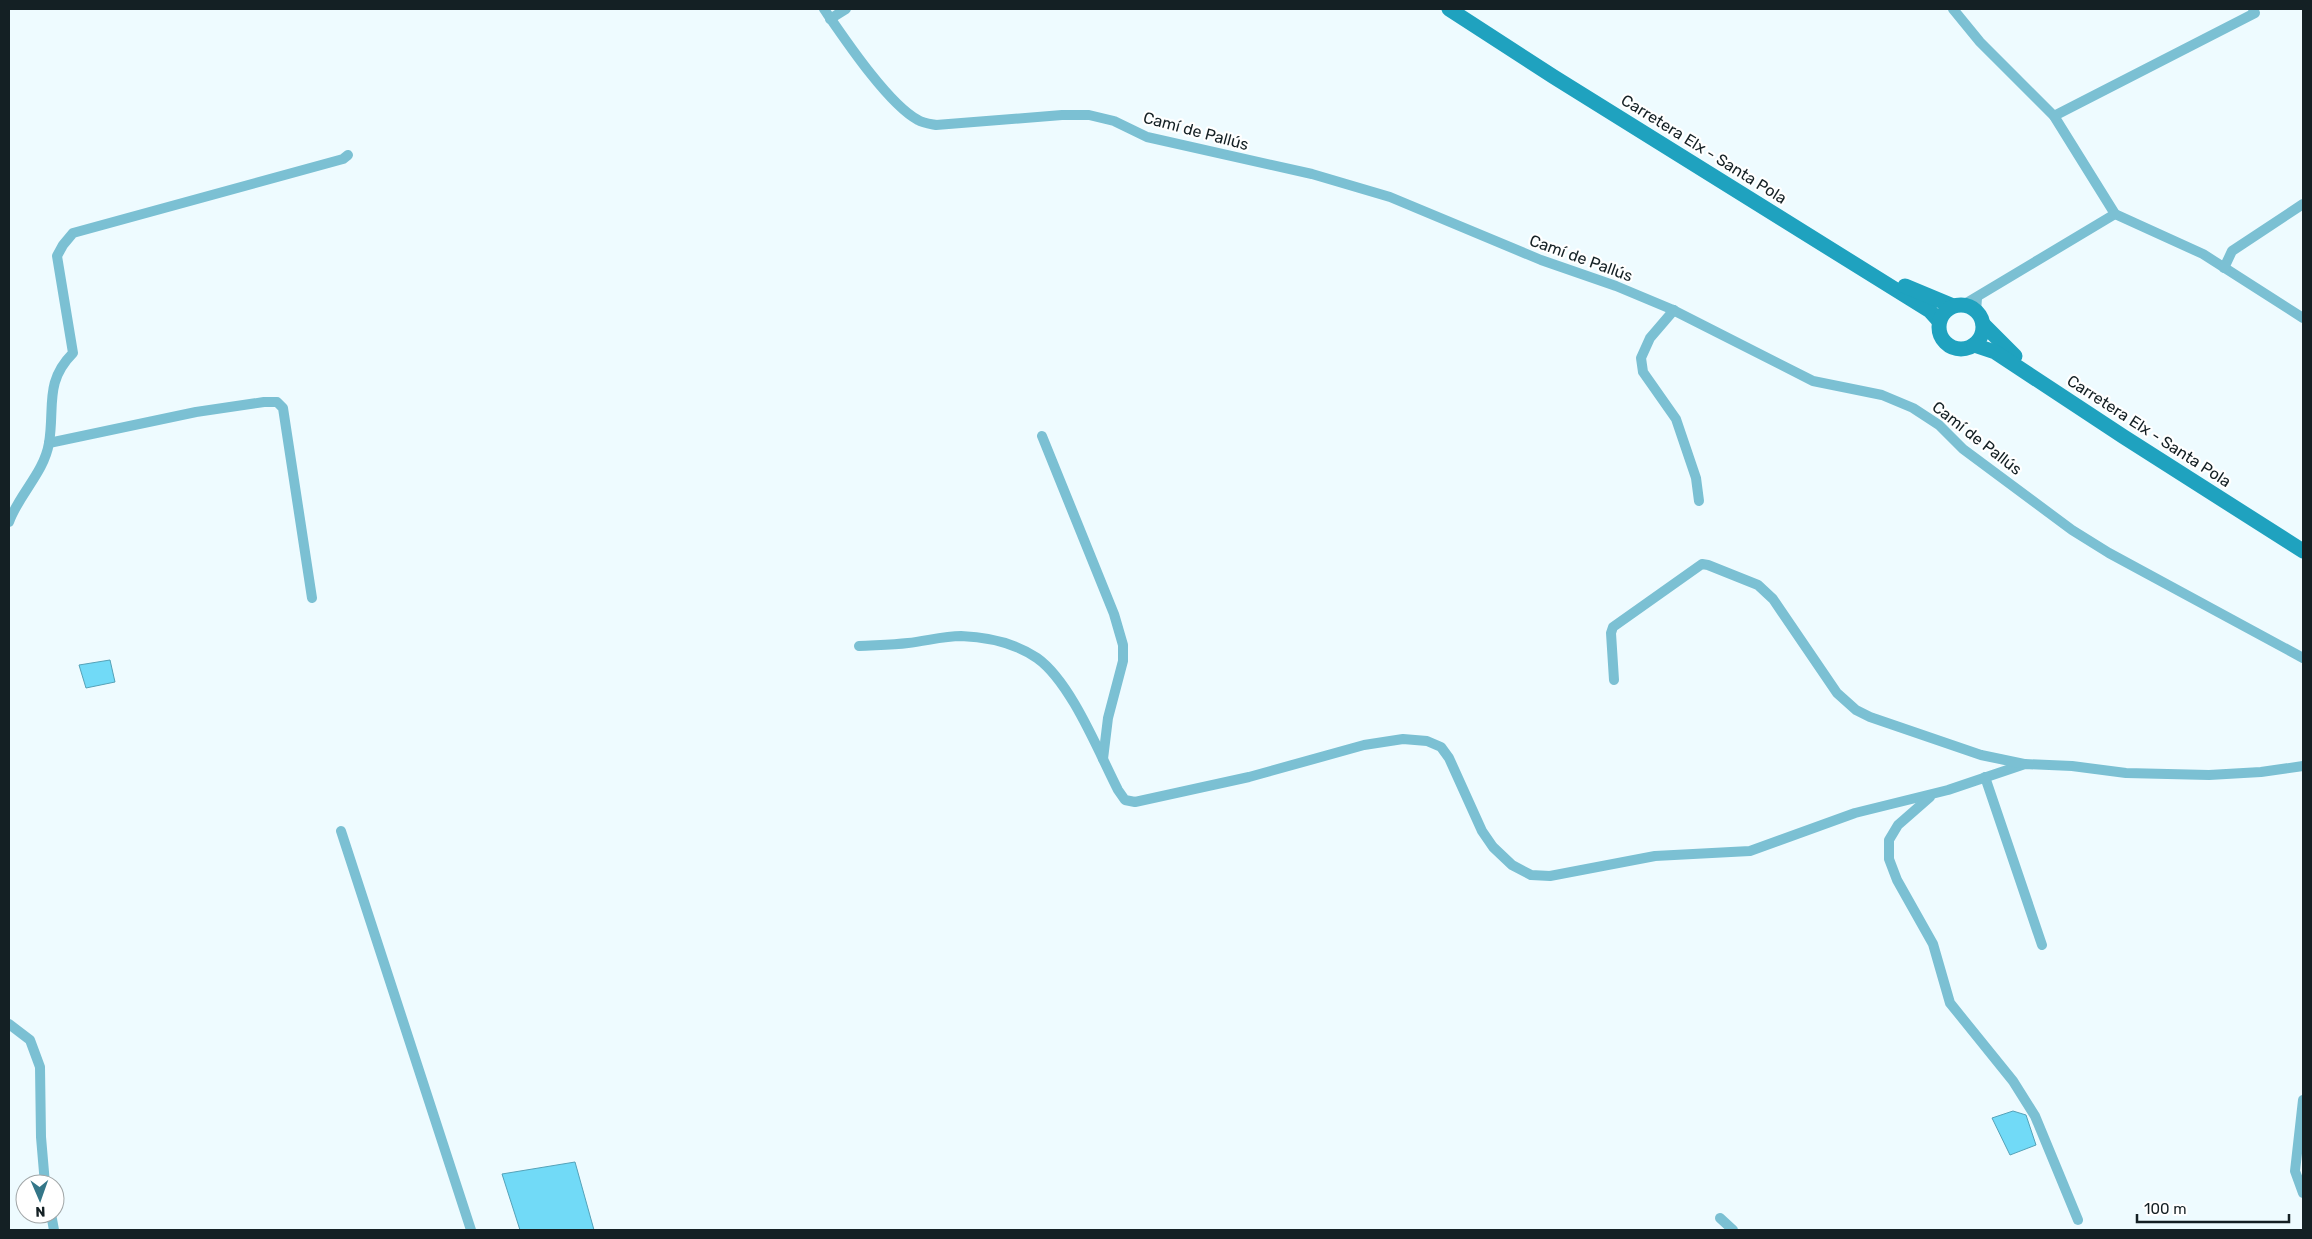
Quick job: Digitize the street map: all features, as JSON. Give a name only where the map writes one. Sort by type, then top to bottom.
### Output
[{"type":"main road","name":"Carretera Elx - Santa Pola","points":[[1449,9],[1554,77],[1930,311],[1939,321]]},
{"type":"main road","name":"Carretera Elx - Santa Pola","points":[[1465,9],[1903,286],[1970,309],[2016,357],[2303,539]]},
{"type":"main road","points":[[1970,309],[1979,339],[1974,344],[1961,349],[1948,345],[1940,334],[1939,321],[1942,315],[1970,309]]},
{"type":"main road","name":"Carretera Elx - Santa Pola","points":[[1974,344],[1996,352],[2124,437],[2303,551]]},
{"type":"street","name":"Camí de Pallús","points":[[824,9],[851,48],[900,106],[918,120],[936,125],[946,125],[1062,115],[1089,115],[1114,121],[1147,137],[1312,174],[1390,197],[1541,260],[1616,286],[1674,310],[1813,381],[1882,395],[1912,408],[1939,425],[1963,449],[2072,530],[2109,553],[2303,658]]},
{"type":"street","points":[[830,18],[846,9]]},
{"type":"street","points":[[1953,9],[1980,42],[2054,116],[2115,214],[2203,254],[2303,318]]},
{"type":"street","points":[[2054,116],[2255,13],[2253,9]]},
{"type":"street","points":[[9,522],[13,510],[43,462],[49,443],[50,409],[55,379],[62,365],[73,353],[57,256],[73,233],[343,159],[348,154]]},
{"type":"street","points":[[2224,268],[2232,251],[2303,204]]},
{"type":"street","points":[[1970,309],[2026,265],[2115,214]]},
{"type":"street","points":[[1674,310],[1650,338],[1641,358],[1643,372],[1676,419],[1696,478],[1699,501]]},
{"type":"street","points":[[49,443],[196,412],[264,402],[277,402],[283,408],[312,598]]},
{"type":"street","points":[[1042,436],[1114,614],[1123,645],[1123,661],[1108,718],[1103,760]]},
{"type":"street","points":[[1614,680],[1611,633],[1613,627],[1702,564],[1708,564],[1758,585],[1773,600],[1837,693],[1856,710],[1981,755],[2025,764],[2062,765],[2126,774],[2209,775],[2261,772],[2303,766]]},
{"type":"street","points":[[859,646],[906,644],[959,636],[984,638],[1013,645],[1038,659],[1061,683],[1118,790],[1125,800],[1135,802],[1250,777],[1364,745],[1403,740],[1427,741],[1441,747],[1449,758],[1482,830],[1493,847],[1512,865],[1531,875],[1550,876],[1674,854],[1750,851],[1855,813],[1935,793],[2025,764]]},
{"type":"street","points":[[1985,777],[2042,945]]},
{"type":"street","points":[[1935,793],[1898,825],[1889,840],[1889,859],[1897,880],[1933,944],[1950,1003],[2013,1081],[2035,1116],[2078,1220]]},
{"type":"street","points":[[341,831],[471,1230]]},
{"type":"street","points":[[9,1024],[30,1040],[40,1067],[41,1137],[44,1174]]},
{"type":"street","points":[[2303,1100],[2295,1171],[2303,1193]]},
{"type":"street","points":[[1720,1218],[1733,1230]]},
{"type":"water","points":[[110,660],[115,682],[86,688],[79,665]]},
{"type":"water","points":[[2013,1111],[2026,1115],[2036,1145],[2010,1155],[1992,1118]]},
{"type":"water","points":[[575,1162],[594,1230],[520,1230],[502,1174]]}]
